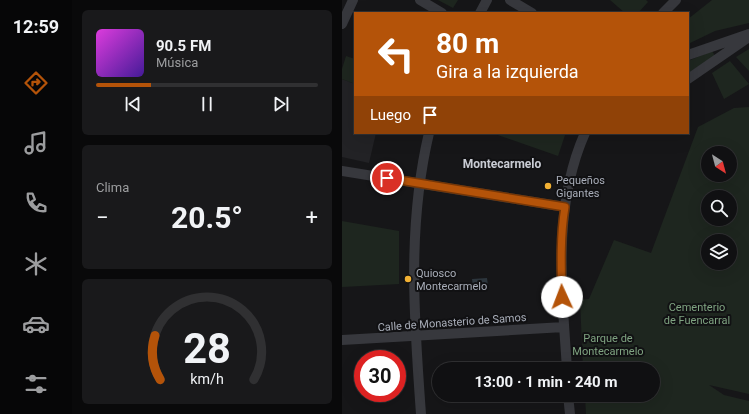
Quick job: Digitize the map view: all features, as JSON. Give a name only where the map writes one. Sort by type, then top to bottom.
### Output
[{"type":"street","points":[[342,24],[353,0]]},
{"type":"street","points":[[420,0],[440,12]]},
{"type":"street","points":[[481,12],[487,0]]},
{"type":"street","points":[[510,0],[530,12]]},
{"type":"street","points":[[663,12],[676,0]]},
{"type":"street","points":[[689,55],[749,34]]},
{"type":"street","points":[[689,78],[749,37]]},
{"type":"street","points":[[421,414],[415,336],[413,285],[414,236],[419,183],[429,134]]},
{"type":"street","points":[[566,362],[561,265],[563,221],[577,151],[586,134]]},
{"type":"street","points":[[342,171],[565,207]]},
{"type":"street","name":"Calle de Monasterio de Samos","points":[[342,340],[564,327]]},
{"type":"street","points":[[569,402],[570,414]]},
{"type":"shaded area","points":[[342,79],[354,84],[354,134],[376,134],[369,163],[342,157]]},
{"type":"shaded area","points":[[487,278],[488,286],[473,287],[472,279]]},
{"type":"green space","points":[[438,0],[458,0],[453,8]]},
{"type":"green space","points":[[610,0],[646,0],[648,2],[639,12],[624,12]]},
{"type":"green space","points":[[712,0],[749,0],[749,23],[715,31],[689,44],[689,18]]},
{"type":"green space","points":[[749,49],[749,71],[736,57]]},
{"type":"green space","points":[[712,51],[715,56],[689,72],[689,61]]},
{"type":"green space","points":[[346,56],[354,59],[354,84],[342,79],[342,69]]},
{"type":"green space","points":[[730,61],[749,84],[724,99],[712,73]]},
{"type":"green space","name":"Cementerio de Fuencarral","points":[[749,107],[749,394],[709,385],[724,395],[749,401],[749,414],[586,414],[585,402],[660,402],[660,362],[583,362],[580,300],[589,299],[614,240],[651,253],[698,127],[734,108]]},
{"type":"green space","points":[[495,134],[563,134],[565,135],[558,156]]},
{"type":"green space","points":[[342,221],[399,231],[399,284],[342,287]]},
{"type":"green space","points":[[471,402],[484,403],[471,403]]},
{"type":"place","name":"Pequeños Gigantes","points":[[548,186]]},
{"type":"place","name":"Quiosco Montecarmelo","points":[[408,279]]},
{"type":"district","name":"Montecarmelo","points":[[502,164]]},
{"type":"route","points":[[387,178],[565,207],[561,265],[562,297]]},
{"type":"park label","name":"Parque de Montecarmelo","points":[[608,344]]}]
